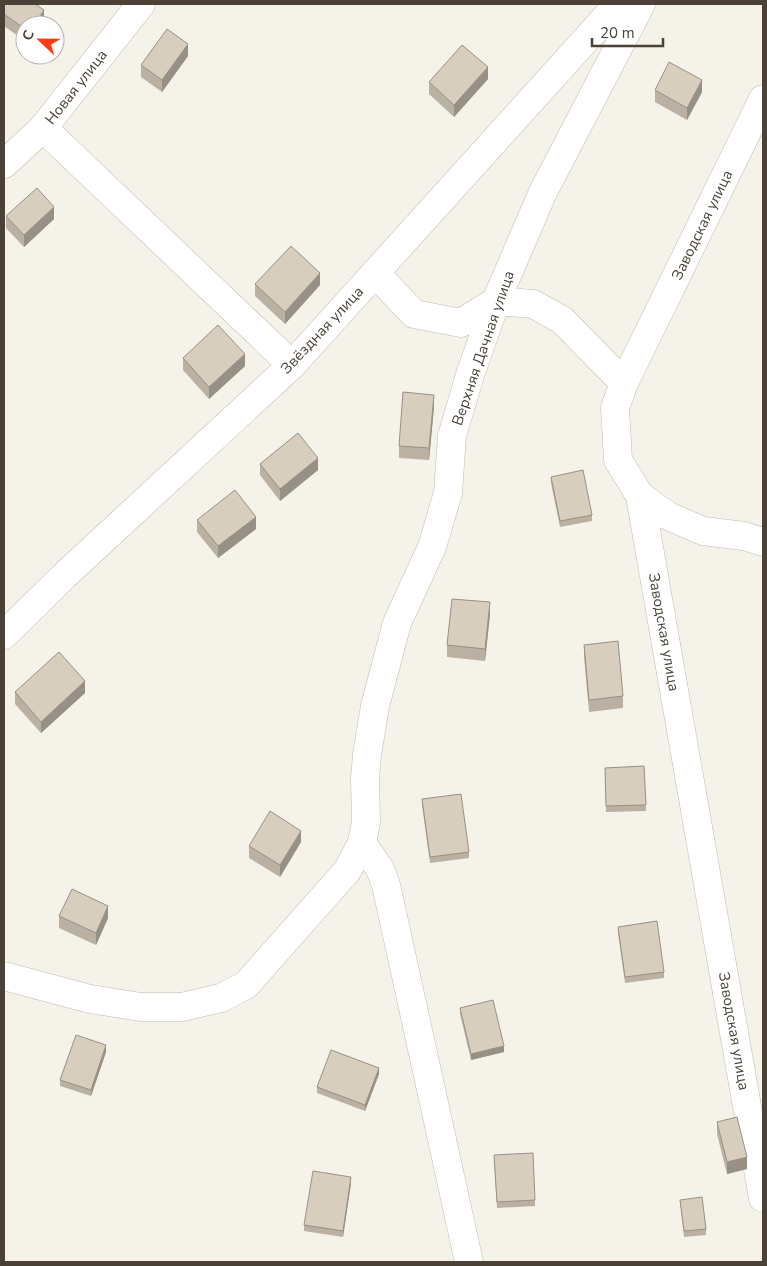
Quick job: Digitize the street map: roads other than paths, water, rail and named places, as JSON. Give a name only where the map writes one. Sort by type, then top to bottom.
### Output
[{"type":"street","name":"Новая улица","points":[[4,164],[43,128],[141,4]]},
{"type":"street","name":"Звёздная улица","points":[[4,635],[72,568],[292,365],[618,4]]},
{"type":"street","name":"Верхняя Дачная улица","points":[[4,976],[90,999],[141,1007],[182,1007],[221,998],[246,985],[347,871],[362,843],[366,822],[367,755],[375,706],[397,623],[432,547],[448,492],[452,436],[470,375],[496,301],[543,192],[641,4]]},
{"type":"street","name":"Заводская улица","points":[[763,100],[624,383],[615,408],[618,460],[640,496],[763,1198]]},
{"type":"street","points":[[43,128],[292,365]]},
{"type":"street","points":[[375,273],[414,314],[461,324],[496,301],[532,304],[562,320],[624,383]]},
{"type":"street","points":[[640,496],[668,516],[703,531],[744,536],[763,542]]},
{"type":"street","points":[[362,843],[380,869],[386,885],[469,1262]]}]
